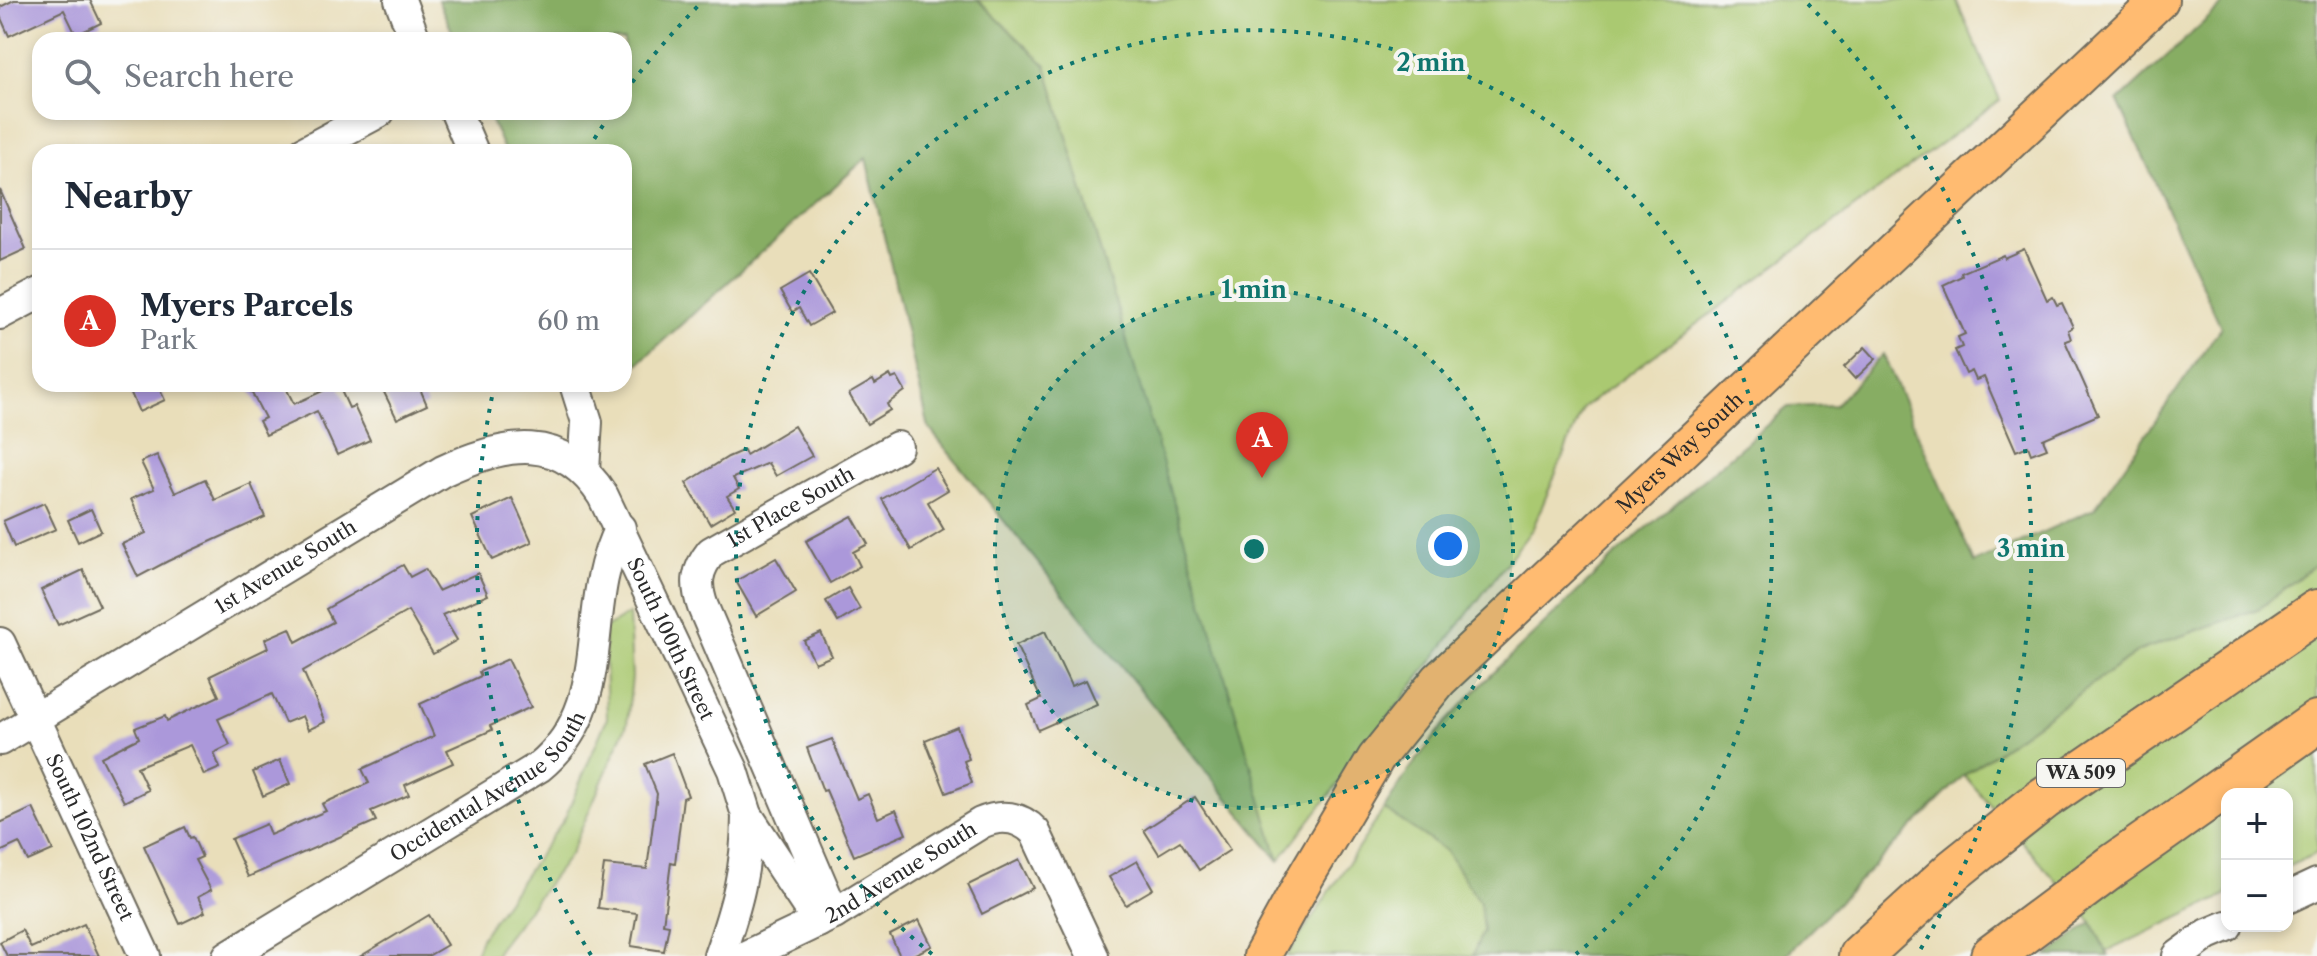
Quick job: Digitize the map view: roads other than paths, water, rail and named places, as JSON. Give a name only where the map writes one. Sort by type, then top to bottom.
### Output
[{"type":"highway","name":"WA 509","points":[[1860,956],[1954,870],[2043,799],[2317,611]]},
{"type":"highway","points":[[1992,956],[2114,865],[2317,722]]},
{"type":"main road","name":"Myers Way South","points":[[1262,956],[1376,758],[1439,680],[2160,0]]},
{"type":"street","points":[[400,0],[412,32]]},
{"type":"street","points":[[319,144],[364,120]]},
{"type":"street","points":[[459,120],[470,144]]},
{"type":"street","points":[[0,314],[32,297]]},
{"type":"street","points":[[578,392],[587,422],[584,470]]},
{"type":"street","name":"1st Avenue South","points":[[0,740],[416,487],[463,462],[503,449],[530,447],[559,454],[584,470]]},
{"type":"street","name":"1st Place South","points":[[696,577],[711,552],[897,447]]},
{"type":"street","name":"South 100th Street","points":[[584,470],[603,496],[620,528],[733,770],[747,815],[747,856],[735,909],[719,956]]},
{"type":"street","name":"Occidental Avenue South","points":[[228,956],[539,767],[558,752],[575,727],[586,698],[601,585],[609,549],[620,528]]},
{"type":"street","name":"South 100th Street","points":[[696,577],[703,607],[826,918]]},
{"type":"street","name":"South 102nd Street","points":[[0,643],[145,956]]},
{"type":"street","name":"South 100th Street","points":[[747,815],[826,918]]},
{"type":"street","name":"2nd Avenue South","points":[[746,956],[826,918],[981,823],[999,817],[1026,822],[1035,832],[1093,956]]},
{"type":"street","points":[[2293,895],[2317,884]]},
{"type":"street","points":[[2178,956],[2221,929]]},
{"type":"place","name":"Myers Parcels","points":[[1262,478]]}]
